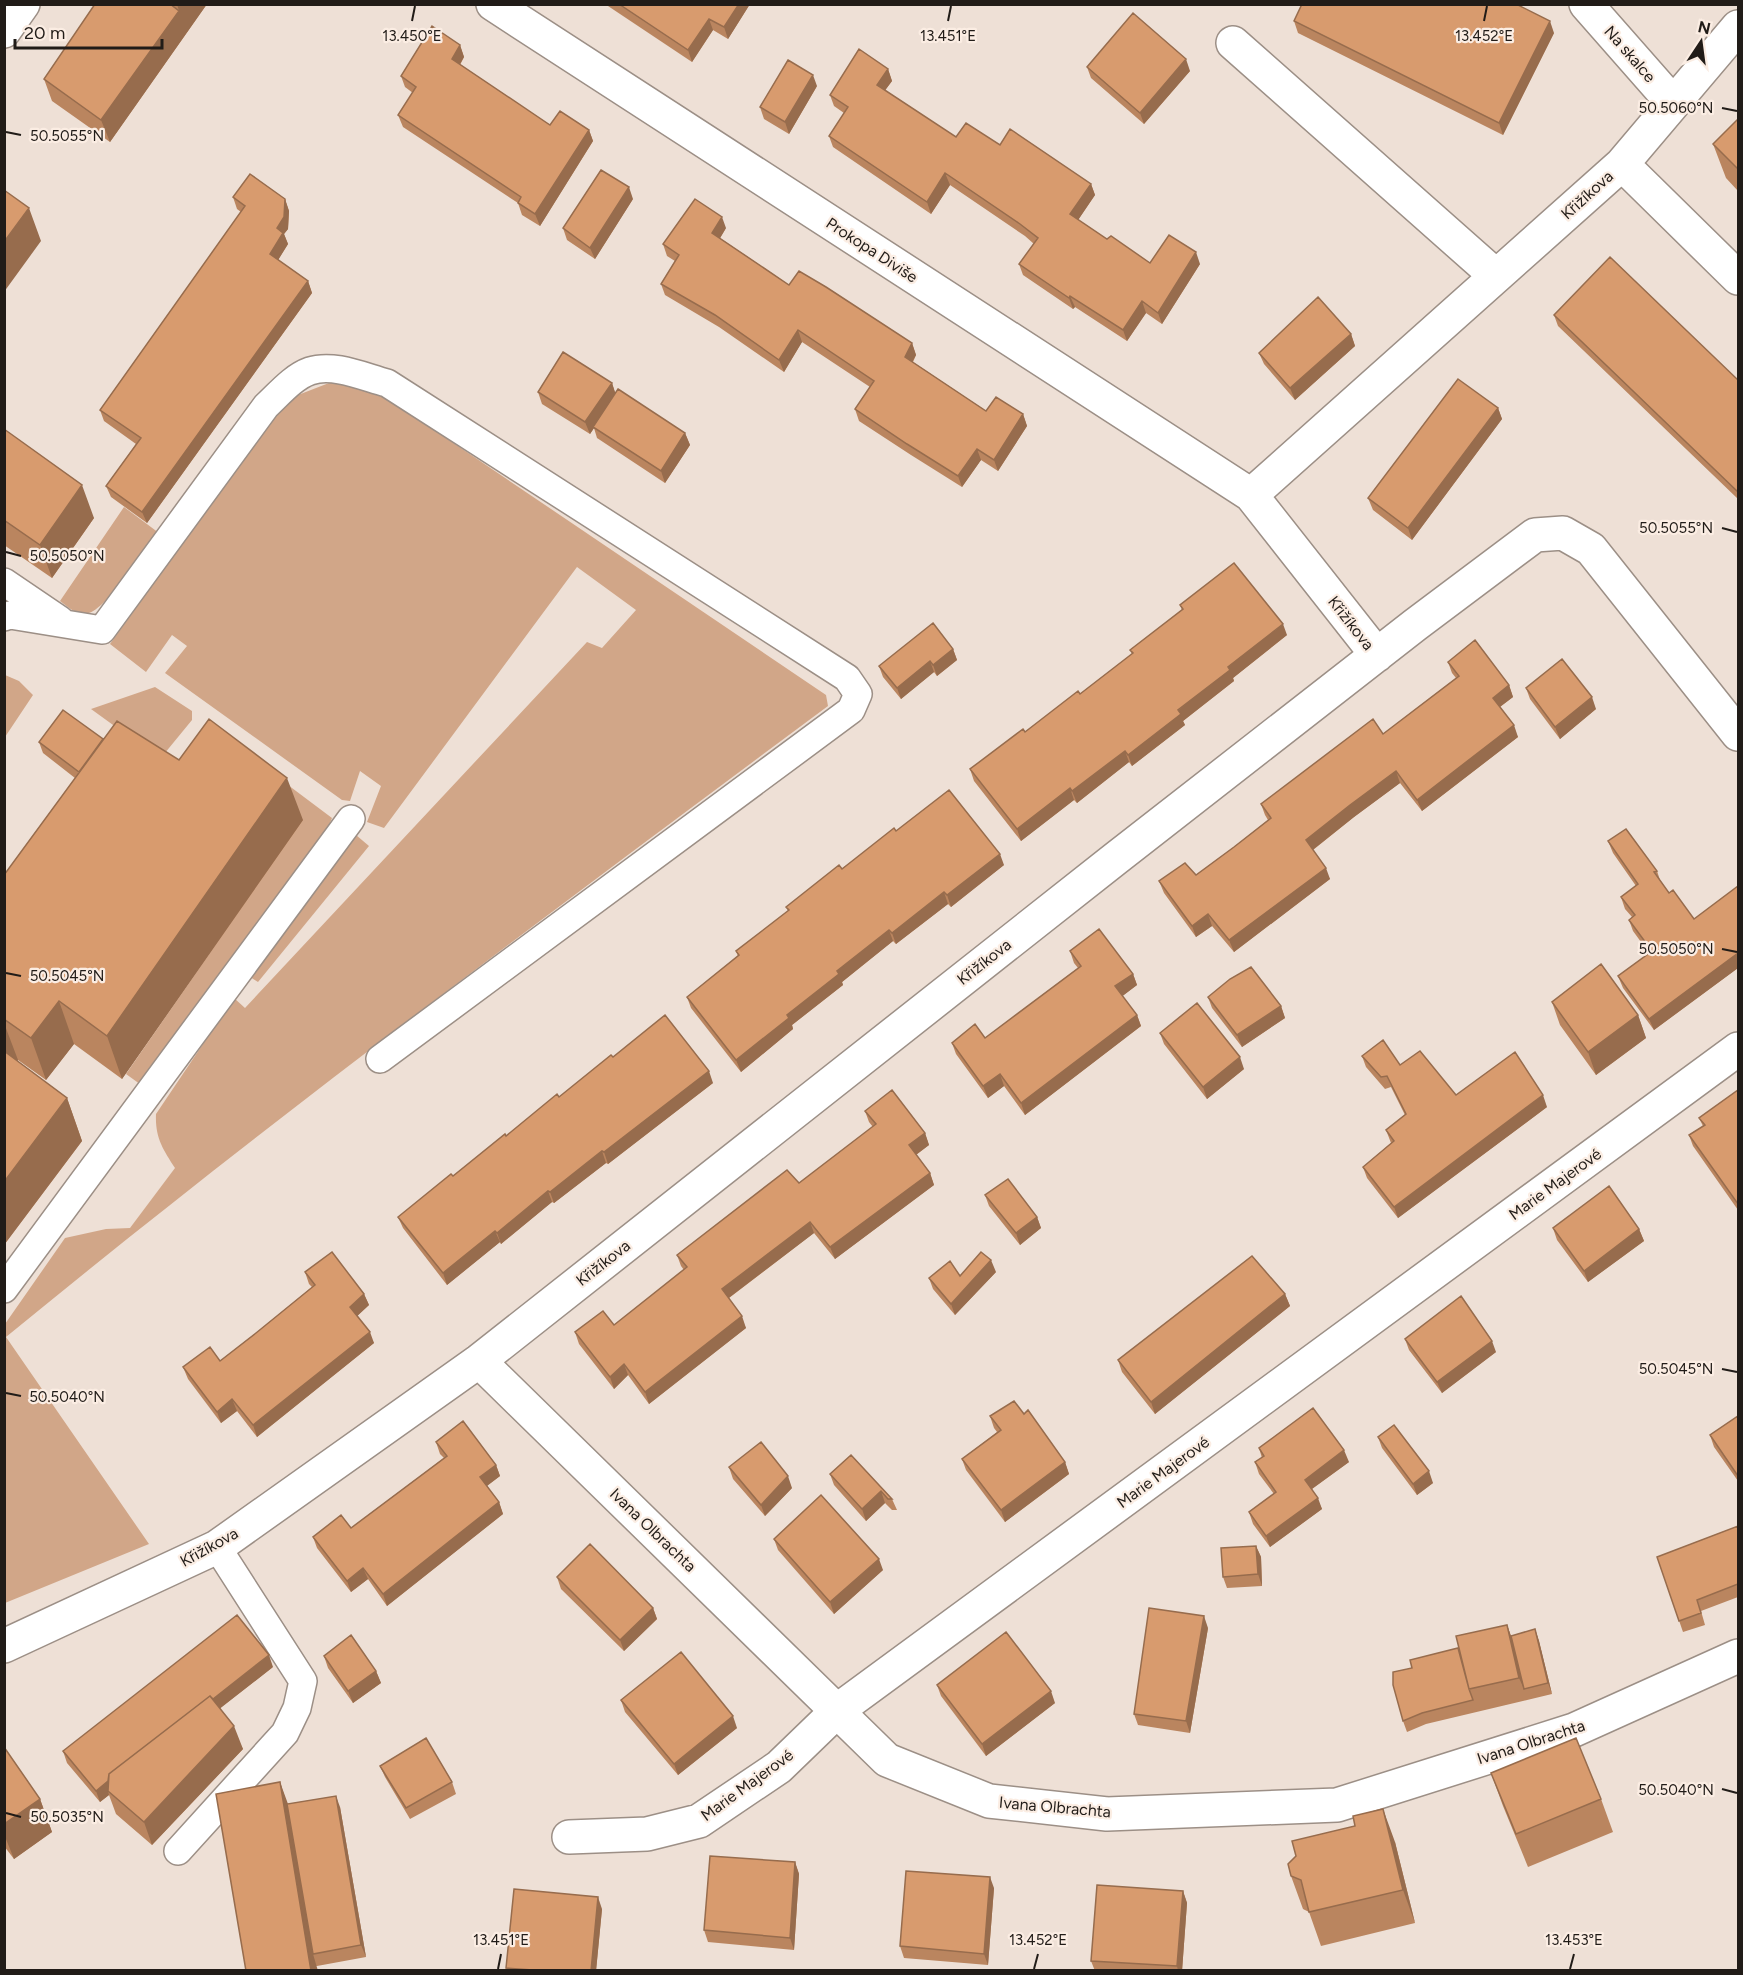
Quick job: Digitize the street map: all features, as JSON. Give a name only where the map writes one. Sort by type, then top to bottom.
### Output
[{"type":"street","points":[[4,31],[23,4]]},
{"type":"street","name":"Prokopa Diviše","points":[[492,4],[1251,495]]},
{"type":"street","name":"Na skalce","points":[[1586,4],[1674,103]]},
{"type":"street","name":"Křižíkova","points":[[4,1646],[217,1547],[479,1361],[1377,655],[1251,495],[1622,164],[1738,27]]},
{"type":"street","points":[[1233,43],[1496,276]]},
{"type":"street","name":"Křižíkova","points":[[1622,164],[1738,278]]},
{"type":"street","points":[[1377,655],[1535,535],[1563,532],[1591,549],[1738,734]]},
{"type":"street","name":"Marie Majerové","points":[[569,1837],[647,1834],[699,1821],[779,1767],[838,1710],[1738,1049]]},
{"type":"street","name":"Ivana Olbrachta","points":[[479,1361],[887,1760],[989,1801],[1107,1814],[1337,1805],[1574,1730],[1738,1656]]},
{"type":"lane","points":[[4,617],[10,615],[102,630],[266,406],[292,381],[310,370],[337,369],[387,383],[847,678],[858,694],[851,710],[380,1059]]},
{"type":"lane","points":[[4,582],[63,623]]},
{"type":"lane","points":[[4,1289],[351,819]]},
{"type":"lane","points":[[178,1851],[285,1733],[297,1708],[303,1681],[217,1547]]},
{"type":"shaded area","points":[[329,383],[346,383],[381,394],[826,695],[828,706],[310,1095],[6,1337],[149,1544],[5,1603],[5,1324],[65,1238],[106,1229],[130,1228],[175,1168],[158,1137],[156,1114],[234,998],[245,1008],[587,642],[602,648],[636,610],[577,567],[384,828],[367,822],[381,786],[360,771],[350,801],[342,800],[165,673],[187,646],[172,635],[146,672],[110,644],[274,416],[298,395]]},
{"type":"shaded area","points":[[124,507],[159,533],[114,592],[93,611],[81,614],[60,601]]},
{"type":"shaded area","points":[[5,675],[19,681],[33,695],[5,737]]},
{"type":"shaded area","points":[[155,687],[192,711],[192,720],[160,759],[91,709]]},
{"type":"shaded area","points":[[212,728],[332,818],[327,830],[144,1087],[126,1074],[302,820]]},
{"type":"shaded area","points":[[356,835],[369,846],[258,982],[250,977]]},
{"type":"building","points":[[95,4],[170,4],[179,11],[101,120],[44,79]]},
{"type":"building","points":[[619,4],[739,4],[724,27],[709,19],[688,50]]},
{"type":"building","points":[[1302,4],[1516,4],[1550,21],[1499,123],[1294,21]]},
{"type":"building","points":[[1133,13],[1186,59],[1140,113],[1087,67]]},
{"type":"building","points":[[432,26],[460,45],[452,59],[550,125],[560,111],[589,130],[535,214],[518,203],[521,197],[398,115],[416,87],[401,76]]},
{"type":"building","points":[[859,49],[888,69],[877,85],[956,137],[966,123],[1000,145],[1010,129],[1091,184],[1070,214],[1107,239],[1111,236],[1150,263],[1169,235],[1196,252],[1158,313],[1142,301],[1123,330],[1070,296],[1069,298],[1019,264],[1038,238],[945,173],[927,202],[829,136],[848,107],[830,95]]},
{"type":"building","points":[[788,60],[813,75],[785,122],[760,107]]},
{"type":"building","points":[[1738,119],[1738,169],[1713,144]]},
{"type":"building","points":[[601,170],[629,187],[590,248],[563,228]]},
{"type":"building","points":[[250,174],[285,199],[284,217],[277,228],[283,233],[270,254],[308,281],[142,512],[106,486],[141,438],[100,410],[245,206],[233,197]]},
{"type":"building","points":[[4,190],[29,208],[4,242]]},
{"type":"building","points":[[695,199],[722,217],[712,233],[789,285],[799,271],[912,343],[905,357],[986,411],[996,397],[1023,414],[994,460],[977,449],[958,476],[855,409],[874,381],[798,330],[779,360],[715,315],[661,284],[679,255],[663,244]]},
{"type":"building","points":[[1610,257],[1738,380],[1738,492],[1554,315]]},
{"type":"building","points":[[1318,297],[1351,334],[1290,388],[1259,353]]},
{"type":"building","points":[[563,352],[612,383],[585,422],[538,392]]},
{"type":"building","points":[[1458,379],[1498,408],[1408,528],[1368,498]]},
{"type":"building","points":[[618,389],[685,433],[661,471],[593,427]]},
{"type":"building","points":[[4,429],[82,485],[40,545],[4,520]]},
{"type":"building","points":[[1234,563],[1283,624],[1228,667],[1230,670],[1178,710],[1181,714],[1128,755],[1125,751],[1072,791],[1070,788],[1017,829],[970,769],[1023,729],[1025,732],[1078,691],[1080,694],[1133,653],[1130,650],[1183,609],[1180,605]]},
{"type":"building","points":[[933,623],[953,649],[933,665],[930,661],[897,688],[879,666]]},
{"type":"building","points":[[1475,640],[1509,685],[1493,698],[1514,725],[1417,800],[1396,771],[1350,805],[1306,840],[1326,868],[1229,940],[1208,914],[1192,926],[1159,881],[1185,863],[1196,875],[1234,847],[1271,818],[1261,804],[1373,719],[1383,734],[1459,676],[1448,662]]},
{"type":"building","points":[[1562,659],[1592,697],[1555,727],[1526,688]]},
{"type":"building","points":[[63,710],[103,739],[79,772],[39,742]]},
{"type":"building","points":[[209,719],[287,778],[107,1036],[59,1001],[31,1038],[4,1019],[4,875],[117,721],[179,760]]},
{"type":"building","points":[[949,790],[1000,854],[947,895],[944,892],[892,933],[889,930],[837,971],[839,974],[787,1015],[789,1018],[736,1060],[687,997],[739,955],[736,951],[789,910],[786,907],[839,865],[842,869],[894,828],[896,831]]},
{"type":"building","points":[[1626,829],[1657,871],[1654,872],[1669,893],[1673,890],[1694,919],[1738,886],[1738,953],[1649,1019],[1618,976],[1652,951],[1629,920],[1635,915],[1621,897],[1638,884],[1608,841]]},
{"type":"building","points":[[1099,929],[1133,974],[1115,986],[1137,1015],[1021,1103],[1000,1074],[983,1086],[952,1043],[975,1024],[985,1038],[1081,966],[1070,951]]},
{"type":"building","points":[[1601,964],[1638,1015],[1588,1052],[1552,1002]]},
{"type":"building","points":[[1251,967],[1281,1006],[1237,1035],[1208,997],[1230,979]]},
{"type":"building","points":[[1197,1003],[1240,1057],[1203,1087],[1160,1033]]},
{"type":"building","points":[[665,1015],[709,1071],[604,1152],[602,1151],[550,1192],[548,1191],[497,1233],[495,1231],[443,1273],[398,1217],[451,1174],[453,1176],[557,1094],[559,1097]]},
{"type":"building","points":[[1383,1040],[1400,1065],[1420,1051],[1456,1095],[1515,1052],[1543,1095],[1394,1207],[1363,1167],[1394,1141],[1386,1130],[1406,1114],[1387,1076],[1381,1077],[1362,1056]]},
{"type":"building","points":[[4,1051],[67,1098],[4,1182]]},
{"type":"building","points":[[892,1090],[925,1133],[909,1145],[930,1173],[830,1247],[810,1222],[722,1289],[742,1316],[645,1392],[624,1364],[610,1377],[575,1332],[603,1311],[614,1325],[687,1267],[677,1255],[787,1170],[799,1183],[876,1124],[865,1111]]},
{"type":"building","points":[[1738,1090],[1738,1204],[1689,1135],[1705,1125],[1699,1118]]},
{"type":"building","points":[[1008,1179],[1037,1217],[1016,1233],[985,1195]]},
{"type":"building","points":[[1609,1186],[1639,1229],[1584,1271],[1553,1228]]},
{"type":"building","points":[[332,1252],[364,1294],[350,1307],[370,1332],[253,1425],[232,1399],[217,1412],[183,1367],[210,1347],[220,1361],[315,1285],[305,1272]]},
{"type":"building","points":[[981,1252],[991,1260],[951,1304],[929,1278],[950,1261],[960,1276]]},
{"type":"building","points":[[1252,1256],[1285,1294],[1151,1402],[1118,1360]]},
{"type":"building","points":[[1461,1296],[1492,1341],[1437,1382],[1405,1339]]},
{"type":"building","points":[[1014,1401],[1024,1414],[1028,1410],[1065,1462],[1001,1510],[962,1459],[1001,1430],[990,1416]]},
{"type":"building","points":[[1313,1408],[1344,1450],[1305,1480],[1318,1498],[1266,1536],[1249,1512],[1276,1492],[1255,1462],[1264,1456],[1259,1448]]},
{"type":"building","points":[[1738,1416],[1738,1476],[1710,1435]]},
{"type":"building","points":[[463,1421],[496,1465],[480,1477],[499,1502],[383,1594],[363,1568],[347,1581],[313,1537],[341,1515],[351,1528],[447,1456],[436,1442]]},
{"type":"building","points":[[1394,1425],[1429,1471],[1413,1484],[1378,1437]]},
{"type":"building","points":[[761,1442],[788,1476],[761,1505],[729,1467]]},
{"type":"building","points":[[851,1455],[892,1499],[888,1499],[881,1491],[862,1509],[830,1474]]},
{"type":"building","points":[[821,1495],[879,1559],[830,1602],[774,1539]]},
{"type":"building","points":[[1738,1526],[1738,1584],[1697,1600],[1701,1613],[1679,1621],[1657,1557]]},
{"type":"building","points":[[590,1544],[653,1608],[620,1640],[557,1577]]},
{"type":"building","points":[[1256,1546],[1258,1574],[1223,1577],[1221,1548]]},
{"type":"building","points":[[1149,1608],[1204,1616],[1186,1721],[1134,1714]]},
{"type":"building","points":[[237,1615],[269,1655],[213,1699],[210,1696],[109,1774],[108,1781],[96,1791],[63,1751]]},
{"type":"building","points":[[1507,1625],[1519,1678],[1469,1689],[1456,1636]]},
{"type":"building","points":[[1535,1629],[1548,1683],[1524,1689],[1511,1636]]},
{"type":"building","points":[[1006,1632],[1051,1691],[982,1744],[937,1685]]},
{"type":"building","points":[[351,1635],[376,1671],[348,1691],[324,1656]]},
{"type":"building","points":[[1458,1648],[1473,1700],[1422,1713],[1403,1721],[1393,1685],[1393,1672],[1412,1668],[1410,1660]]},
{"type":"building","points":[[681,1652],[733,1716],[674,1764],[621,1700]]},
{"type":"building","points":[[210,1696],[234,1726],[144,1822],[108,1791],[109,1774]]},
{"type":"building","points":[[426,1738],[452,1782],[406,1808],[380,1766]]},
{"type":"building","points":[[1576,1738],[1601,1799],[1516,1834],[1491,1773]]},
{"type":"building","points":[[4,1747],[40,1799],[4,1824]]},
{"type":"building","points":[[280,1782],[311,1971],[246,1971],[216,1794]]},
{"type":"building","points":[[336,1796],[361,1945],[313,1954],[287,1804]]},
{"type":"building","points":[[1383,1809],[1403,1890],[1309,1912],[1301,1880],[1291,1876],[1288,1864],[1296,1856],[1292,1841],[1355,1826],[1353,1816]]},
{"type":"building","points":[[710,1856],[795,1862],[790,1938],[704,1930]]},
{"type":"building","points":[[906,1871],[990,1877],[984,1954],[900,1946]]},
{"type":"building","points":[[1097,1885],[1183,1891],[1177,1966],[1091,1961]]},
{"type":"building","points":[[514,1889],[598,1897],[591,1971],[506,1968]]}]
